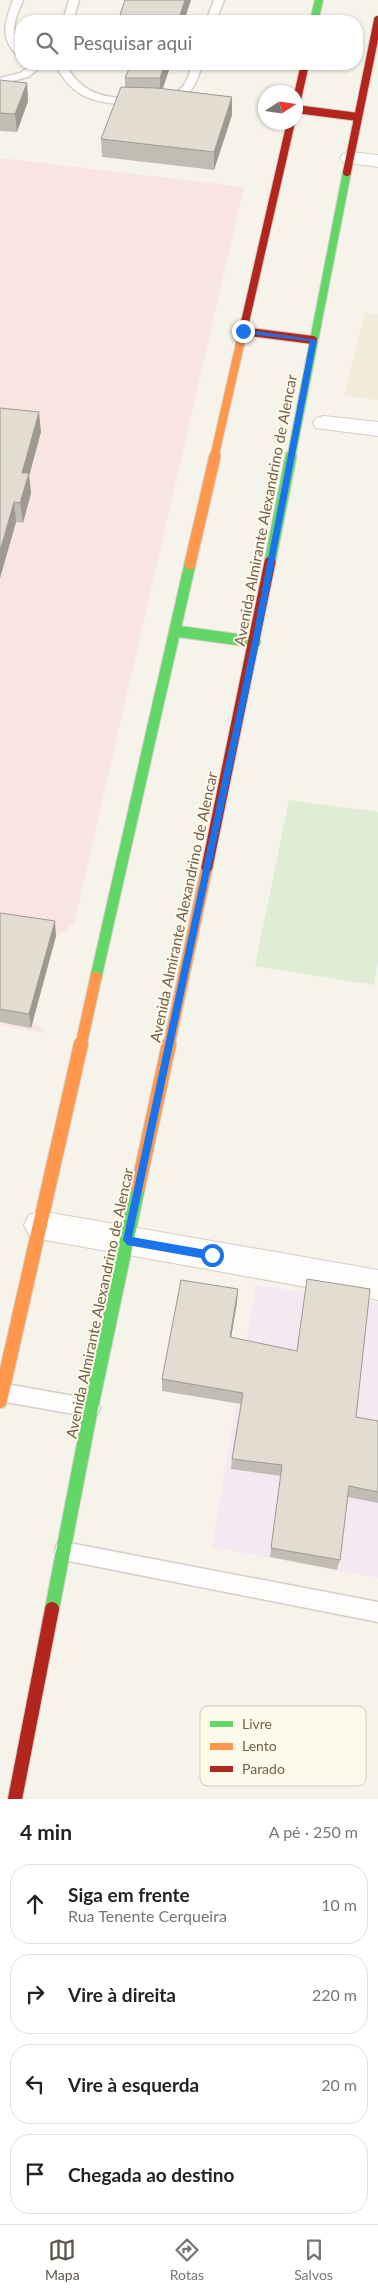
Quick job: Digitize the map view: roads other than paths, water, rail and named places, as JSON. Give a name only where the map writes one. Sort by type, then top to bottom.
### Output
[{"type":"street","points":[[315,15],[319,0]]},
{"type":"street","name":"Avenida Almirante Alexandrino de Alencar","points":[[15,1799],[91,1408],[255,642],[313,340],[378,20]]},
{"type":"street","points":[[300,85],[304,70]]},
{"type":"street","points":[[303,110],[358,117]]},
{"type":"street","points":[[1,1395],[289,130]]},
{"type":"street","points":[[350,158],[378,161]]},
{"type":"street","points":[[243,331],[313,340]]},
{"type":"street","points":[[324,424],[378,429]]},
{"type":"street","points":[[175,630],[255,642]]},
{"type":"street","points":[[40,1225],[378,1285]]},
{"type":"lane","points":[[15,46],[11,41],[8,29],[18,0]]},
{"type":"lane","points":[[70,15],[74,0]]},
{"type":"lane","points":[[213,15],[219,0]]},
{"type":"lane","points":[[0,81],[24,74],[29,70]]},
{"type":"lane","points":[[49,70],[65,76]]},
{"type":"lane","points":[[62,70],[75,88],[100,100],[156,101],[178,98],[193,84],[196,70]]},
{"type":"lane","points":[[1,1395],[91,1408]]},
{"type":"lane","points":[[64,1552],[378,1612]]}]
